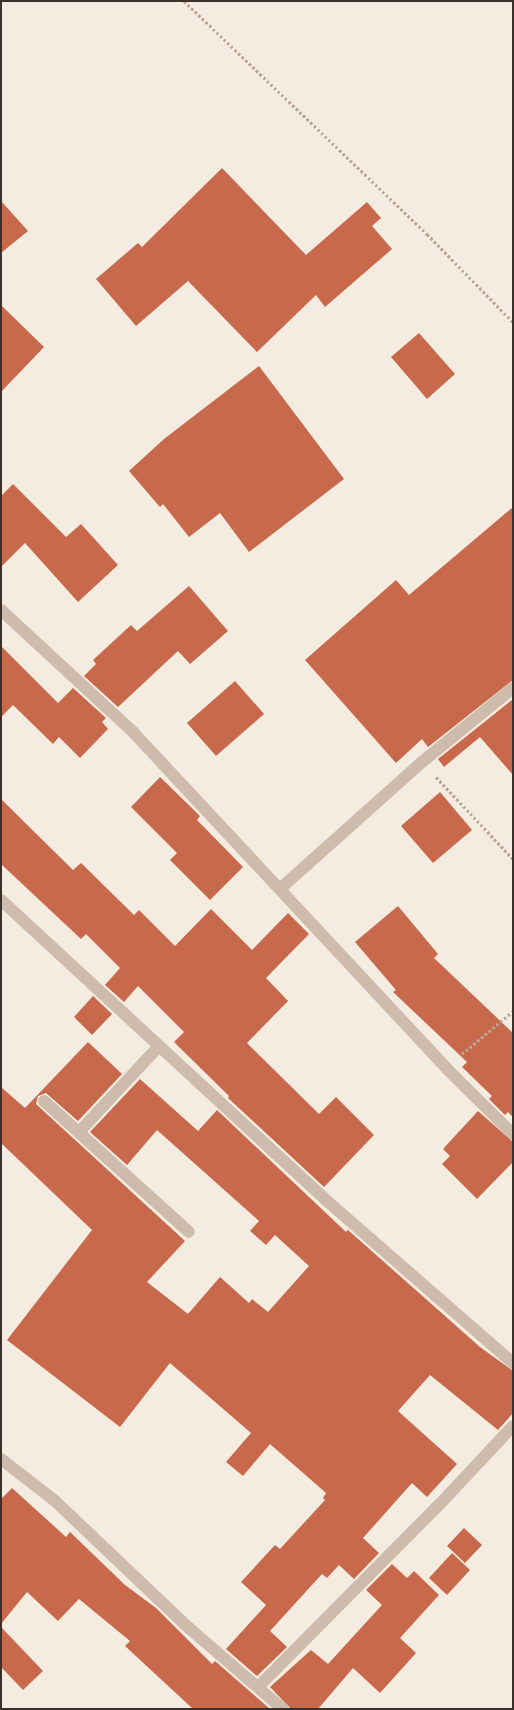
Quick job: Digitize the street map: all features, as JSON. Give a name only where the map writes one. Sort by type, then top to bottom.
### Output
[{"type":"street","points":[[1,610],[133,732],[281,888],[446,1068],[513,1134]]},
{"type":"street","points":[[281,888],[422,762],[513,688]]},
{"type":"street","points":[[1,900],[158,1047],[513,1363]]},
{"type":"street","points":[[80,1131],[158,1047]]},
{"type":"street","points":[[44,1101],[80,1131],[189,1232]]},
{"type":"street","points":[[259,1686],[439,1505],[513,1426]]},
{"type":"street","points":[[1,1460],[54,1500],[189,1628],[259,1686],[283,1709]]},
{"type":"path","points":[[184,1],[426,234],[513,322]]},
{"type":"path","points":[[422,762],[513,859]]},
{"type":"path","points":[[446,1068],[513,1011]]},
{"type":"building","points":[[222,168],[306,255],[367,202],[381,218],[372,226],[392,249],[325,307],[316,295],[257,352],[188,281],[136,326],[96,279],[138,243],[142,247]]},
{"type":"building","points":[[1,201],[28,231],[1,253]]},
{"type":"building","points":[[1,305],[44,347],[1,392]]},
{"type":"building","points":[[419,333],[455,374],[427,399],[391,357]]},
{"type":"building","points":[[259,366],[344,479],[249,552],[220,513],[189,537],[163,504],[160,507],[129,471],[164,439]]},
{"type":"building","points":[[13,484],[66,537],[81,524],[118,565],[78,602],[25,543],[1,567],[1,496]]},
{"type":"building","points":[[513,507],[513,680],[428,747],[422,739],[396,763],[305,660],[396,580],[409,595]]},
{"type":"building","points":[[189,586],[228,631],[190,664],[178,651],[118,707],[84,676],[96,664],[93,660],[131,625],[137,631]]},
{"type":"building","points":[[1,646],[58,703],[73,688],[106,718],[102,722],[108,729],[80,758],[59,737],[53,744],[13,705],[1,717]]},
{"type":"building","points":[[235,681],[264,714],[216,756],[187,723]]},
{"type":"building","points":[[513,699],[513,775],[480,737],[444,767],[438,759]]},
{"type":"building","points":[[160,777],[200,816],[197,820],[243,867],[210,900],[170,860],[177,853],[131,807]]},
{"type":"building","points":[[440,792],[472,830],[433,863],[401,826]]},
{"type":"building","points":[[1,799],[73,870],[81,863],[134,915],[139,910],[175,946],[211,909],[252,950],[288,913],[309,934],[266,978],[288,1001],[247,1043],[319,1114],[336,1097],[374,1135],[324,1187],[228,1098],[229,1096],[174,1042],[184,1032],[138,986],[124,1002],[105,985],[120,968],[86,934],[81,939],[1,864]]},
{"type":"building","points":[[398,906],[438,954],[434,958],[513,1033],[513,1117],[508,1112],[505,1115],[489,1099],[492,1096],[462,1067],[467,1062],[393,992],[396,990],[355,942]]},
{"type":"building","points":[[93,996],[112,1014],[92,1035],[74,1017]]},
{"type":"building","points":[[88,1042],[122,1074],[78,1121],[46,1093],[38,1096],[36,1104],[185,1241],[147,1282],[188,1314],[220,1277],[249,1303],[252,1299],[268,1312],[309,1266],[275,1235],[266,1245],[250,1231],[259,1221],[157,1130],[127,1165],[90,1132],[140,1079],[198,1131],[217,1110],[346,1232],[348,1230],[480,1347],[513,1371],[513,1413],[498,1430],[430,1375],[398,1411],[457,1464],[427,1497],[412,1483],[363,1538],[379,1553],[354,1579],[339,1565],[327,1578],[322,1574],[270,1631],[287,1647],[257,1676],[226,1649],[266,1605],[241,1582],[275,1545],[280,1549],[325,1500],[323,1498],[326,1493],[270,1444],[243,1476],[226,1462],[251,1433],[170,1363],[120,1427],[7,1340],[92,1230],[1,1143],[1,1087],[25,1108]]},
{"type":"building","points":[[478,1111],[513,1142],[513,1162],[477,1199],[442,1164],[450,1156],[443,1149]]},
{"type":"building","points":[[12,1488],[66,1537],[70,1532],[125,1585],[156,1608],[212,1664],[215,1661],[270,1709],[193,1709],[125,1646],[130,1641],[79,1599],[58,1621],[27,1592],[1,1624],[1,1499]]},
{"type":"building","points":[[464,1528],[482,1545],[465,1563],[447,1546]]},
{"type":"building","points":[[452,1553],[470,1570],[447,1595],[429,1578]]},
{"type":"building","points":[[392,1564],[407,1578],[414,1571],[439,1595],[400,1638],[416,1653],[380,1693],[353,1668],[318,1709],[291,1709],[270,1687],[311,1650],[328,1664],[382,1605],[366,1590]]},
{"type":"building","points":[[1,1627],[43,1671],[23,1690],[1,1667]]}]
